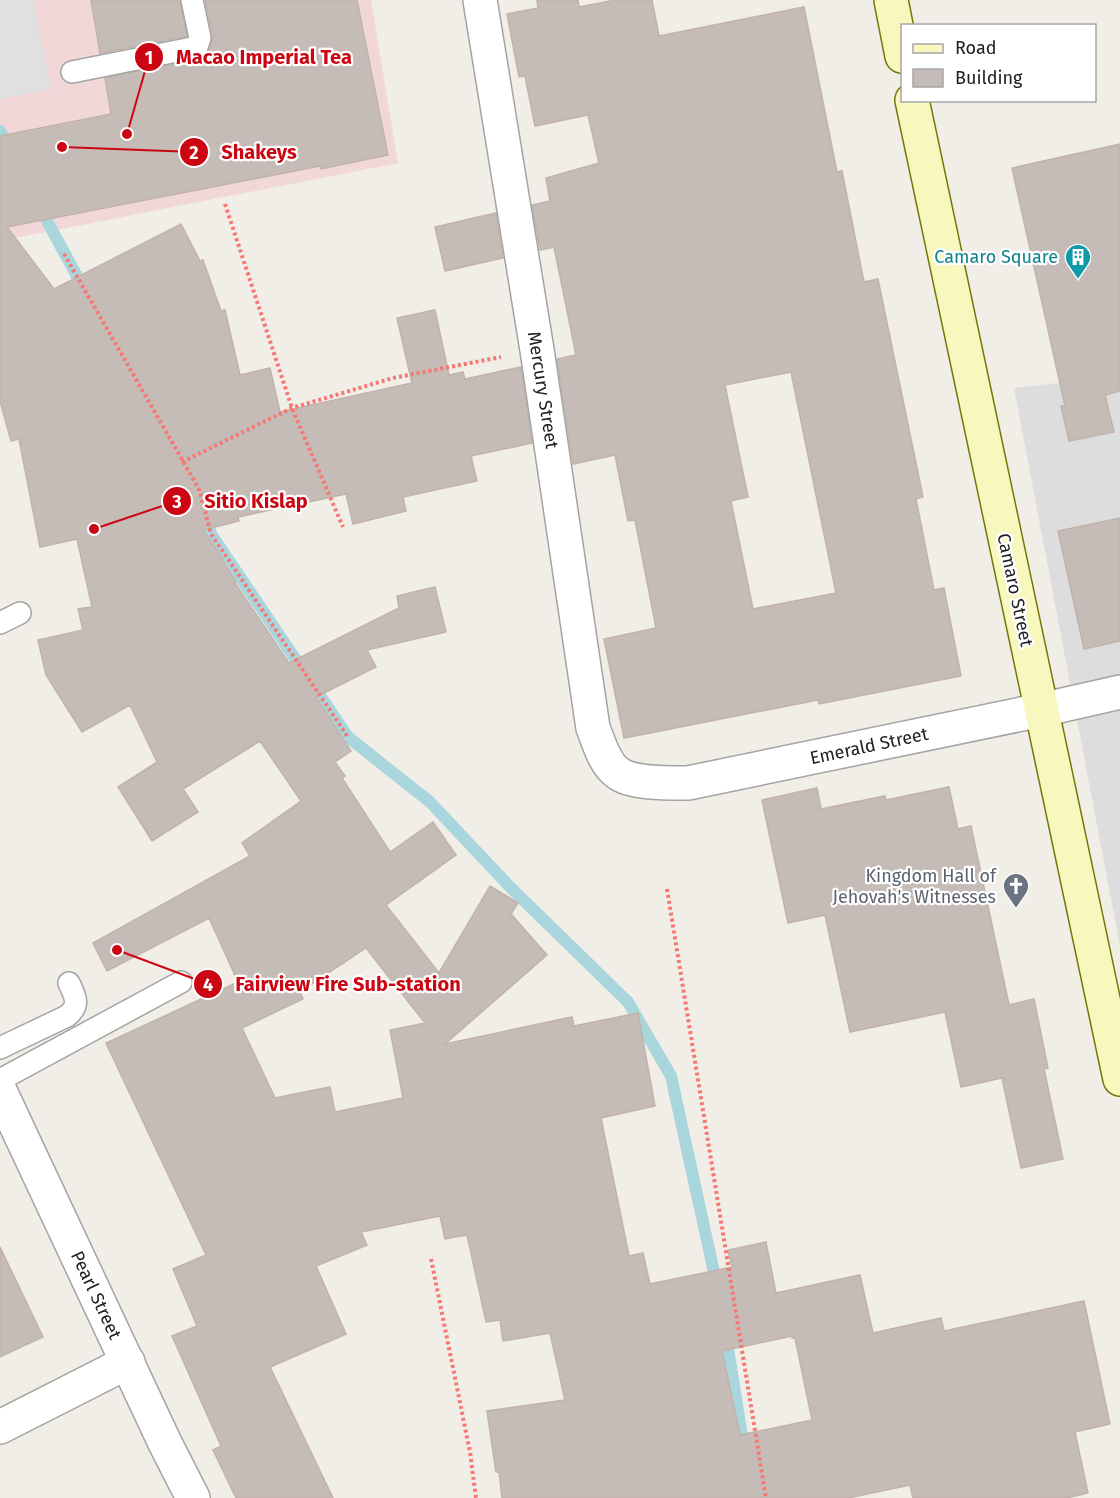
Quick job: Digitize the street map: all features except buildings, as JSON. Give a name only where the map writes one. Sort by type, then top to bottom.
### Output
[{"type":"street","name":"Mercury Street","points":[[480,0],[537,350],[593,728],[604,755],[618,774]]},
{"type":"street","points":[[891,0],[901,47]]},
{"type":"street","name":"Camaro Street","points":[[912,102],[1120,1079]]},
{"type":"street","name":"Emerald Street","points":[[618,774],[646,782],[688,783],[1120,692]]},
{"type":"street","name":"Pearl Street","points":[[0,1091],[193,1498]]},
{"type":"street","points":[[0,1427],[128,1362]]},
{"type":"lane","points":[[72,72],[197,46],[200,38],[192,0]]},
{"type":"lane","points":[[0,623],[20,613]]},
{"type":"lane","points":[[0,1080],[181,982]]},
{"type":"lane","points":[[0,1048],[75,1010],[77,1001],[69,983]]},
{"type":"path","points":[[225,204],[292,408],[343,527]]},
{"type":"path","points":[[64,254],[199,489],[211,534],[348,737]]},
{"type":"path","points":[[182,462],[292,408],[393,378],[537,350]]},
{"type":"path","points":[[667,889],[766,1498]]},
{"type":"path","points":[[431,1259],[470,1452],[476,1498]]},
{"type":"shaded area","points":[[0,0],[371,0],[398,163],[0,241]]},
{"type":"shaded area","points":[[0,0],[33,0],[51,89],[0,99]]},
{"type":"shaded area","points":[[1120,376],[1120,946],[1014,388]]},
{"type":"waterway","points":[[0,131],[9,148]]},
{"type":"waterway","points":[[39,206],[85,291]]},
{"type":"waterway","points":[[206,515],[211,534],[348,737],[430,802],[510,887],[628,1002],[671,1076],[717,1286]]},
{"type":"waterway","points":[[726,1336],[744,1449]]},
{"type":"place","name":"Macao Imperial Tea","points":[[127,134]]},
{"type":"place","name":"Shakeys","points":[[62,147]]},
{"type":"place","name":"Camaro Square","points":[[1078,280]]},
{"type":"place","name":"Sitio Kislap","points":[[94,529]]},
{"type":"place","name":"Kingdom Hall of Jehovah's Witnesses","points":[[1016,909]]},
{"type":"place","name":"Fairview Fire Sub-station","points":[[117,950]]}]
